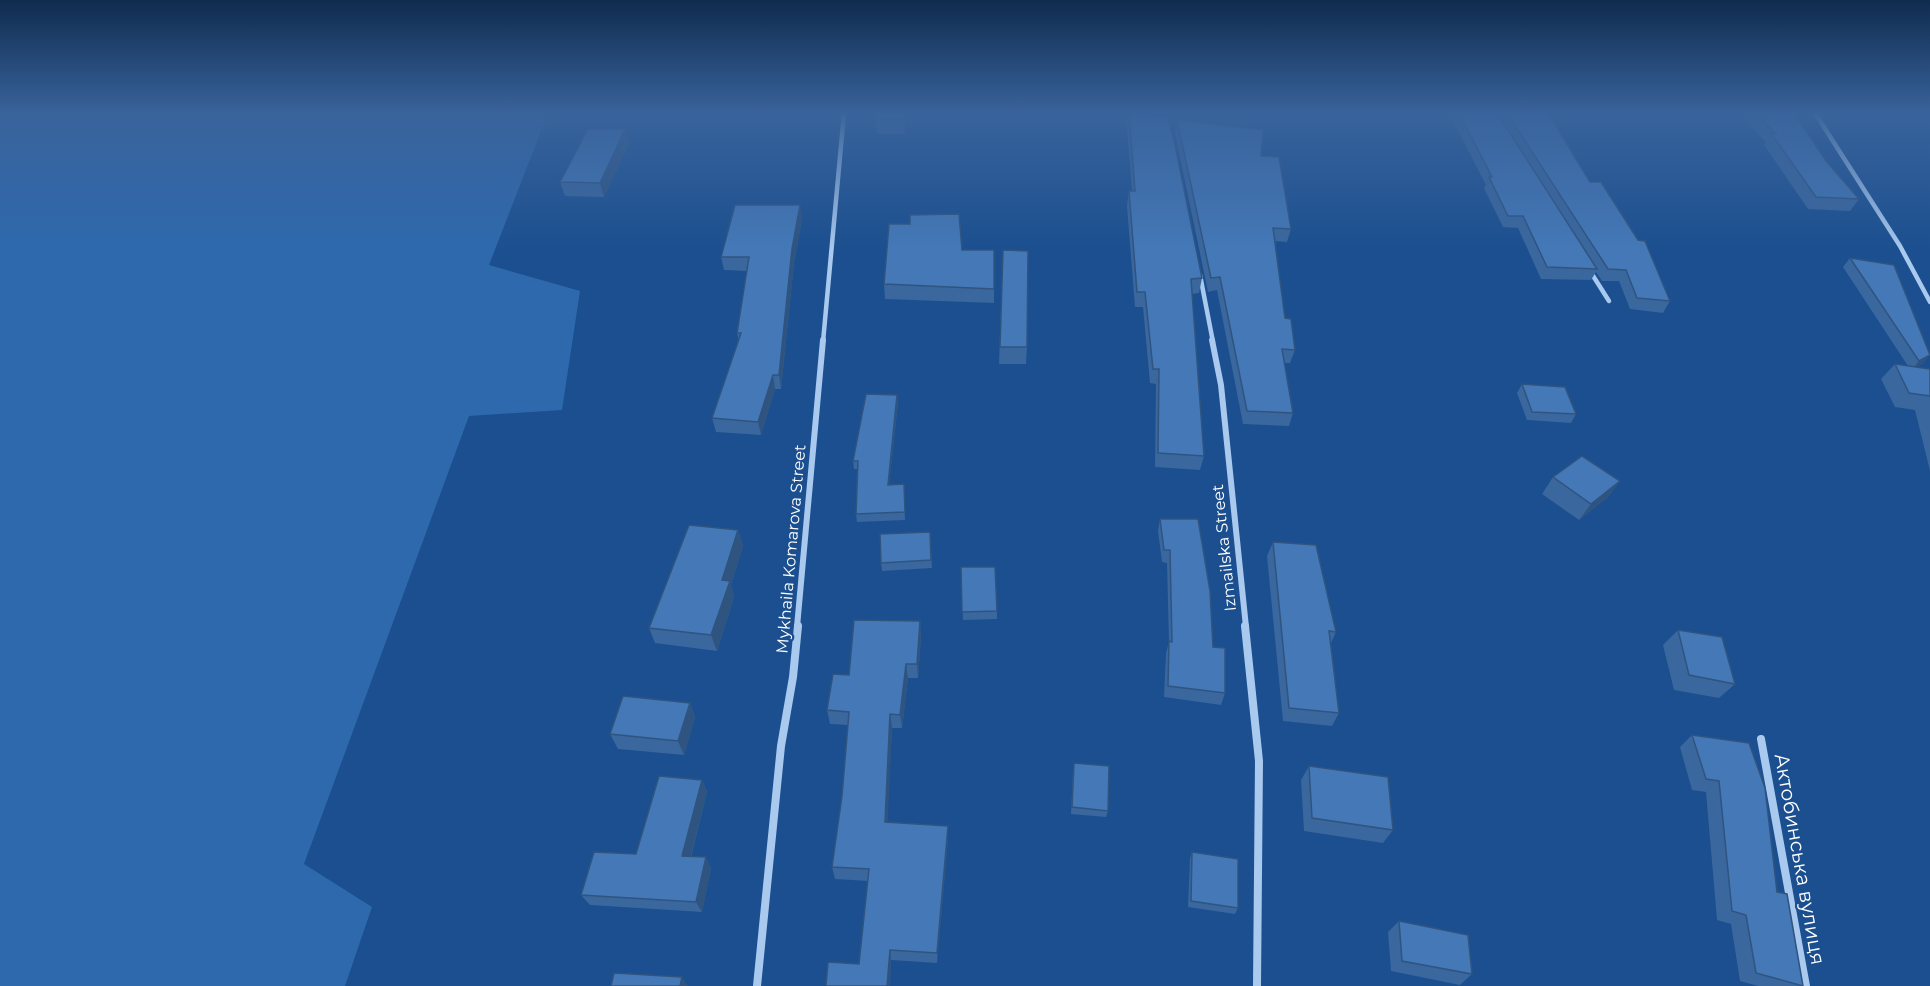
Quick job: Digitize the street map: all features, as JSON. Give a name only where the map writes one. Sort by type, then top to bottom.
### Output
[{"type":"street","name":"Mykhaila Komarova Street","points":[[757,986],[781,746],[793,677],[840,159]]},
{"type":"street","points":[[1844,159],[1900,246],[1930,302]]},
{"type":"street","points":[[1585,263],[1609,301]]},
{"type":"street","name":"Izmailska Street","points":[[1199,272],[1221,385],[1259,761],[1257,986]]},
{"type":"street","name":"Актобинська вулиця","points":[[1761,739],[1806,986]]},
{"type":"shaded area","points":[[0,159],[530,159],[489,265],[580,291],[562,410],[469,416],[304,864],[372,907],[345,986],[0,986]]},
{"type":"building","points":[[572,159],[611,159],[600,183],[560,182]]},
{"type":"building","points":[[1133,159],[1178,159],[1202,278],[1191,279],[1204,456],[1158,453],[1159,369],[1153,369],[1145,292],[1137,292],[1129,191],[1135,191]]},
{"type":"building","points":[[1185,159],[1279,159],[1291,229],[1273,228],[1285,318],[1291,319],[1295,350],[1282,349],[1293,413],[1247,411],[1220,277],[1211,278]]},
{"type":"building","points":[[1483,159],[1526,159],[1597,269],[1547,267],[1523,216],[1508,216],[1489,177],[1492,177]]},
{"type":"building","points":[[1537,159],[1576,159],[1590,182],[1601,182],[1638,240],[1645,241],[1670,301],[1637,298],[1626,270],[1608,269]]},
{"type":"building","points":[[1789,159],[1825,159],[1859,199],[1816,197]]},
{"type":"building","points":[[735,205],[800,205],[792,249],[779,375],[773,375],[758,422],[712,418],[741,333],[737,333],[749,257],[721,257]]},
{"type":"building","points":[[959,214],[962,250],[994,250],[994,289],[884,284],[889,224],[910,224],[910,215]]},
{"type":"building","points":[[1003,250],[1028,251],[1027,347],[1000,347]]},
{"type":"building","points":[[1850,258],[1894,265],[1930,355],[1919,361]]},
{"type":"building","points":[[1895,364],[1930,369],[1930,396],[1909,393]]},
{"type":"building","points":[[1522,384],[1565,387],[1576,414],[1532,412]]},
{"type":"building","points":[[866,394],[897,395],[888,485],[904,484],[905,512],[856,514],[858,461],[853,461]]},
{"type":"building","points":[[1582,456],[1620,481],[1591,504],[1553,477]]},
{"type":"building","points":[[1160,519],[1198,519],[1210,591],[1213,647],[1225,648],[1225,693],[1168,686],[1169,641],[1172,642],[1170,550],[1164,550]]},
{"type":"building","points":[[689,525],[738,530],[722,580],[730,581],[711,635],[649,628]]},
{"type":"building","points":[[930,532],[931,560],[881,563],[880,534]]},
{"type":"building","points":[[1273,542],[1316,545],[1336,632],[1329,631],[1339,713],[1289,708]]},
{"type":"building","points":[[961,567],[995,567],[997,611],[962,612]]},
{"type":"building","points":[[854,620],[920,621],[917,664],[906,664],[900,715],[890,714],[885,822],[948,826],[937,953],[890,950],[887,986],[826,986],[828,962],[859,964],[869,869],[832,867],[842,796],[849,712],[827,710],[833,674],[849,675]]},
{"type":"building","points":[[1678,630],[1722,637],[1735,684],[1689,675]]},
{"type":"building","points":[[623,696],[690,703],[678,741],[610,734]]},
{"type":"building","points":[[1692,735],[1749,743],[1765,788],[1777,892],[1787,894],[1803,986],[1756,973],[1746,915],[1732,911],[1719,781],[1706,779]]},
{"type":"building","points":[[1074,763],[1109,766],[1108,811],[1072,807]]},
{"type":"building","points":[[1309,766],[1388,777],[1393,830],[1312,818]]},
{"type":"building","points":[[659,776],[702,780],[682,856],[706,857],[696,902],[581,895],[594,852],[636,854]]},
{"type":"building","points":[[1192,852],[1238,859],[1238,908],[1191,901]]},
{"type":"building","points":[[1399,921],[1468,935],[1472,974],[1402,961]]},
{"type":"building","points":[[614,973],[682,977],[680,986],[611,986]]}]
